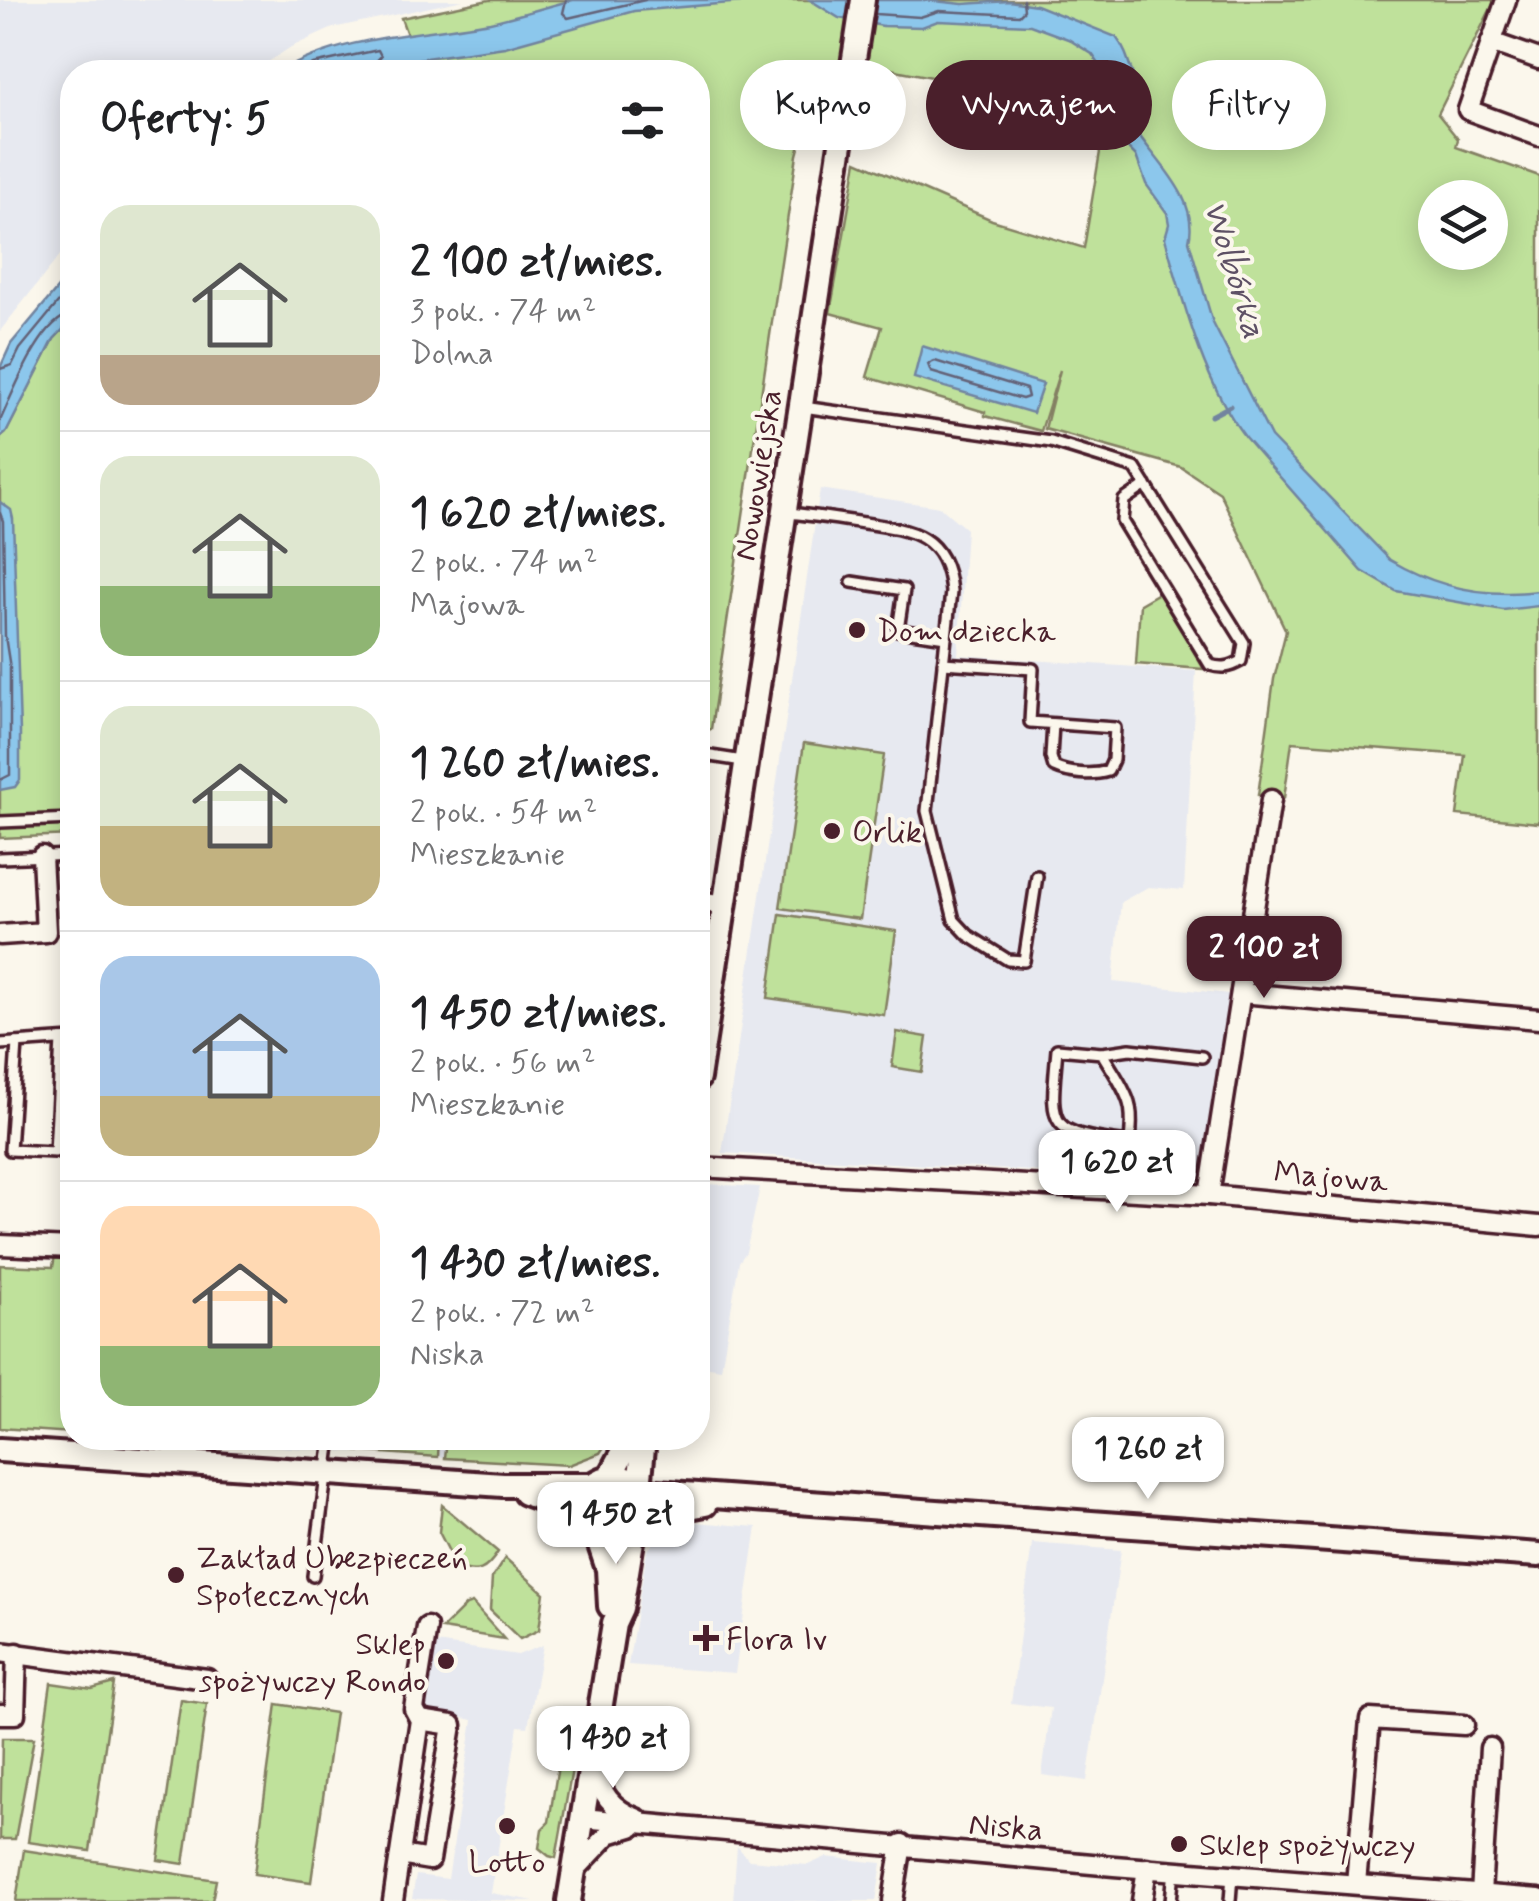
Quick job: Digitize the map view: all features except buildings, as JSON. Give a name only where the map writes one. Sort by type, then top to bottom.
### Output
[{"type":"main road","name":"Nowowiejska","points":[[710,998],[863,0]]},
{"type":"main road","points":[[0,1450],[502,1485],[628,1479],[641,1489],[754,1500],[1539,1556]]},
{"type":"main road","points":[[569,1901],[614,1624],[608,1568],[583,1500],[623,1450]]},
{"type":"main road","points":[[614,1624],[647,1508],[641,1489],[643,1450]]},
{"type":"main road","points":[[502,1485],[556,1503],[590,1527],[620,1541],[674,1510],[754,1500]]},
{"type":"street","points":[[1506,0],[1468,110],[1539,136]]},
{"type":"street","points":[[1491,42],[1539,59]]},
{"type":"street","points":[[1208,1195],[1271,800]]},
{"type":"street","points":[[0,935],[46,932],[42,856]]},
{"type":"street","points":[[710,903],[724,905]]},
{"type":"street","points":[[1241,993],[1539,1018]]},
{"type":"street","name":"Majowa","points":[[710,1168],[1208,1195],[1539,1226]]},
{"type":"street","points":[[0,1245],[60,1248]]},
{"type":"street","points":[[393,1901],[420,1720],[414,1708],[426,1628]]},
{"type":"street","points":[[0,1714],[16,1714],[8,1652],[207,1678]]},
{"type":"street","points":[[1366,1890],[1370,1718],[1464,1724]]},
{"type":"street","points":[[400,1855],[430,1860],[452,1726],[420,1720]]},
{"type":"street","points":[[1481,1894],[1490,1748]]},
{"type":"street","name":"Niska","points":[[593,1754],[602,1793],[612,1805],[652,1825]]},
{"type":"street","name":"Niska","points":[[582,1818],[1232,1874],[1366,1890],[1539,1899]]},
{"type":"street","name":"Niska","points":[[573,1873],[609,1834],[626,1827],[652,1825]]},
{"type":"street","points":[[893,1901],[902,1844]]},
{"type":"street","points":[[1142,1901],[1146,1868]]},
{"type":"lane","points":[[800,406],[1066,446],[1135,468],[1146,485],[1244,643],[1240,661],[1232,666],[1210,665],[1122,521],[1124,500],[1146,485]]},
{"type":"lane","points":[[784,512],[904,528],[930,542],[942,556],[949,574],[946,637],[927,812],[954,920],[968,935],[1008,960],[1024,962],[1038,876]]},
{"type":"lane","points":[[852,582],[904,590],[898,630],[946,637]]},
{"type":"lane","points":[[943,663],[1033,669],[1030,722],[1115,728],[1113,760],[1108,770],[1098,774],[1064,772],[1054,766],[1053,724]]},
{"type":"lane","points":[[710,756],[745,762]]},
{"type":"lane","points":[[0,822],[60,819]]},
{"type":"lane","points":[[0,858],[60,855]]},
{"type":"lane","points":[[0,1044],[60,1040]]},
{"type":"lane","points":[[17,1043],[10,1150],[55,1152],[60,1059]]},
{"type":"lane","points":[[1128,1143],[1080,1136],[1065,1128],[1054,1115],[1057,1048],[1102,1053],[1130,1048],[1202,1057]]},
{"type":"lane","points":[[1102,1053],[1129,1102],[1123,1191]]},
{"type":"lane","points":[[313,1576],[330,1450]]},
{"type":"lane","points":[[1170,1901],[1174,1870]]},
{"type":"lane","points":[[1230,1901],[1232,1874]]},
{"type":"shaded area","points":[[0,0],[463,0],[333,28],[271,60],[60,60],[60,255],[0,331]]},
{"type":"shaded area","points":[[820,489],[940,507],[966,529],[958,655],[1196,671],[1184,890],[1148,887],[1121,902],[1113,982],[1229,994],[1199,1181],[722,1153]]},
{"type":"shaded area","points":[[710,1184],[760,1187],[746,1252],[739,1262],[721,1369],[710,1367]]},
{"type":"shaded area","points":[[321,1450],[590,1450],[570,1464]]},
{"type":"shaded area","points":[[682,1521],[757,1527],[735,1673],[628,1665],[647,1551],[666,1528]]},
{"type":"shaded area","points":[[1032,1543],[1121,1550],[1087,1781],[1042,1775],[1051,1708],[1011,1703]]},
{"type":"shaded area","points":[[436,1643],[518,1655],[543,1645],[528,1727],[518,1726],[491,1893],[534,1901],[412,1899],[416,1875],[448,1879],[473,1720],[426,1709]]},
{"type":"shaded area","points":[[737,1846],[749,1860],[808,1865],[826,1857],[882,1863],[876,1901],[733,1901]]},
{"type":"green space","points":[[489,0],[1495,0],[1438,114],[1458,139],[1456,147],[1539,176],[1539,823],[1457,815],[1465,755],[1292,742],[1284,798],[1258,795],[1274,679],[1286,631],[1220,493],[1181,467],[1045,429],[1060,370],[1041,431],[867,377],[882,327],[830,313],[857,161],[992,220],[1084,248],[1098,150],[1152,150],[1152,60],[926,60],[926,76],[906,72],[906,60],[740,60],[740,150],[798,150],[710,729],[710,60],[416,60],[401,18]]},
{"type":"green space","points":[[60,333],[60,836],[0,838],[0,438]]},
{"type":"green space","points":[[1159,593],[1204,669],[1136,664],[1140,604]]},
{"type":"green space","name":"Orlik","points":[[804,743],[884,755],[860,919],[780,908]]},
{"type":"green space","points":[[780,914],[896,931],[884,1015],[768,998]]},
{"type":"green space","points":[[897,1032],[927,1037],[922,1072],[892,1067]]},
{"type":"green space","points":[[55,1255],[60,1257],[60,1432],[0,1428],[0,1265],[53,1267]]},
{"type":"green space","points":[[356,1450],[438,1450],[438,1457]]},
{"type":"green space","points":[[446,1450],[602,1450],[569,1465],[445,1458]]},
{"type":"green space","points":[[615,1489],[629,1495],[635,1509],[629,1523],[615,1529],[601,1523],[595,1509],[601,1495]]},
{"type":"green space","points":[[442,1505],[498,1552],[485,1567],[471,1571],[457,1567],[439,1532]]},
{"type":"green space","points":[[505,1558],[544,1593],[539,1630],[520,1639],[490,1610],[492,1578]]},
{"type":"green space","points":[[472,1603],[504,1639],[442,1629]]},
{"type":"green space","points":[[51,1683],[92,1689],[114,1683],[90,1851],[28,1842]]},
{"type":"green space","points":[[181,1700],[207,1704],[184,1864],[158,1860]]},
{"type":"green space","points":[[277,1704],[335,1713],[311,1882],[254,1874]]},
{"type":"green space","points":[[566,1711],[580,1725],[556,1858],[539,1848],[542,1829],[549,1822],[565,1722],[561,1715]]},
{"type":"green space","points":[[2,1738],[34,1738],[15,1839],[0,1839]]},
{"type":"green space","points":[[24,1850],[216,1880],[212,1901],[16,1901]]},
{"type":"water","points":[[573,0],[767,0],[634,11],[505,47],[411,60],[304,60],[355,43],[490,22]]},
{"type":"water","points":[[810,0],[963,4],[1009,1],[1036,5],[1116,37],[1128,60],[1096,60],[1068,39],[1030,25],[938,21],[922,27],[883,26],[839,18]]},
{"type":"water","points":[[1130,150],[1151,150],[1183,197],[1191,226],[1189,241],[1213,323],[1271,437],[1390,560],[1426,578],[1462,589],[1500,593],[1539,591],[1539,606],[1503,610],[1396,591],[1362,571],[1245,437],[1217,392],[1196,342],[1165,238],[1167,213],[1146,184]]},
{"type":"water","points":[[60,285],[60,333],[0,438],[0,368],[11,344]]},
{"type":"water","points":[[922,346],[1043,384],[1033,413],[914,378]]},
{"type":"water","points":[[0,502],[11,510],[13,519],[20,780],[15,787],[0,790]]},
{"type":"waterway","points":[[1211,416],[1230,406]]},
{"type":"place","name":"Dom dziecka","points":[[857,630]]},
{"type":"place","name":"Orlik","points":[[832,831]]},
{"type":"place","name":"Zakład Ubezpieczeń Społecznych","points":[[176,1575]]},
{"type":"place","name":"Flora Iv","points":[[706,1638]]},
{"type":"place","name":"Sklep spożywczy Rondo","points":[[446,1661]]},
{"type":"place","name":"Lotto","points":[[507,1826]]},
{"type":"place","name":"Sklep spożywczy","points":[[1179,1844]]},
{"type":"water label","name":"Wolbórka","points":[[1236,269]]}]
